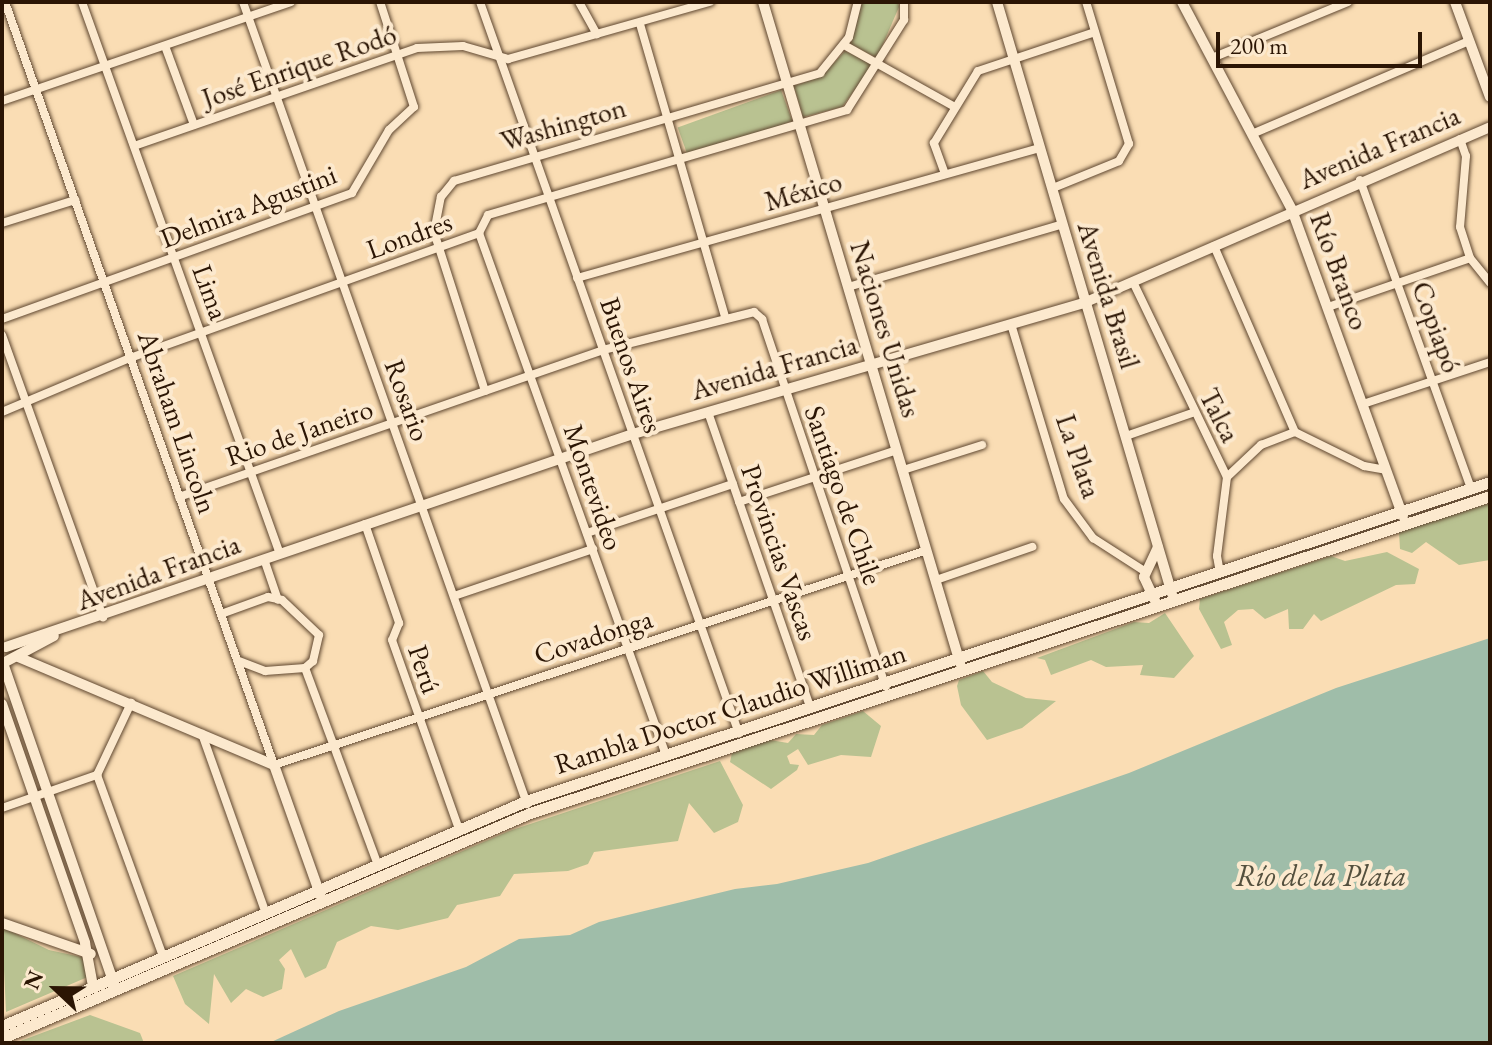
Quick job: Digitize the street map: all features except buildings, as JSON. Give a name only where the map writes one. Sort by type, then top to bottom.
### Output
[{"type":"main road","name":"Rambla Doctor Claudio Williman","points":[[4,1028],[528,807],[666,755],[740,737],[810,707],[962,671],[1157,605],[1172,594],[1220,573],[1490,482]]},
{"type":"main road","name":"Rambla Doctor Claudio Williman","points":[[4,1028],[93,986],[114,983],[129,970],[265,911],[321,896],[378,865],[459,829],[886,689],[958,658],[1149,595],[1172,594],[1406,525],[1490,496]]},
{"type":"street","name":"Abraham Lincoln","points":[[5,2],[321,896]]},
{"type":"street","name":"Lima","points":[[82,2],[280,554]]},
{"type":"street","name":"Rosario","points":[[243,2],[528,807]]},
{"type":"street","points":[[2,101],[291,2]]},
{"type":"street","name":"Delmira Agustini","points":[[2,319],[352,193],[389,130],[414,107],[380,2]]},
{"type":"street","name":"Buenos Aires","points":[[480,2],[740,737]]},
{"type":"street","points":[[579,2],[597,34]]},
{"type":"street","points":[[672,2],[674,12]]},
{"type":"street","points":[[500,60],[640,24],[710,2]]},
{"type":"street","name":"Naciones Unidas","points":[[763,2],[962,671]]},
{"type":"street","name":"Washington","points":[[485,391],[440,248],[434,214],[454,181],[820,73],[844,45],[857,18],[858,2]]},
{"type":"street","name":"Londres","points":[[2,412],[130,358],[479,233],[488,215],[854,105],[904,20],[904,2]]},
{"type":"street","name":"Avenida Brasil","points":[[997,2],[1172,594]]},
{"type":"street","points":[[1053,188],[1127,154],[1129,144],[1086,2]]},
{"type":"street","name":"Río Branco","points":[[1182,2],[1292,210],[1406,525]]},
{"type":"street","points":[[1212,58],[1348,2]]},
{"type":"street","points":[[1455,2],[1490,97]]},
{"type":"street","points":[[640,24],[725,317]]},
{"type":"street","points":[[945,174],[934,143],[978,71],[1095,32]]},
{"type":"street","points":[[1252,134],[1469,41]]},
{"type":"street","name":"José Enrique Rodó","points":[[134,146],[399,54],[439,44],[463,46],[500,60]]},
{"type":"street","points":[[844,45],[955,107]]},
{"type":"street","points":[[165,46],[194,125]]},
{"type":"street","name":"Avenida Francia","points":[[8,663],[34,644],[62,631],[422,503],[633,434],[1086,302],[1134,284],[1360,180],[1490,127]]},
{"type":"street","points":[[1460,139],[1466,156],[1460,227],[1470,258],[1490,283]]},
{"type":"street","name":"México","points":[[577,278],[1040,148]]},
{"type":"street","name":"Copiapó","points":[[1360,180],[1471,489]]},
{"type":"street","points":[[2,223],[75,200]]},
{"type":"street","points":[[848,287],[1063,224]]},
{"type":"street","name":"Montevideo","points":[[479,233],[533,375],[666,755]]},
{"type":"street","points":[[1214,246],[1295,432],[1364,466],[1386,470]]},
{"type":"street","points":[[1328,307],[1470,258]]},
{"type":"street","name":"Talca","points":[[1134,284],[1192,413],[1227,477],[1217,556],[1220,573]]},
{"type":"street","name":"Rio de Janeiro","points":[[179,497],[603,350],[754,312]]},
{"type":"street","name":"Santiago de Chile","points":[[754,312],[762,319],[886,689]]},
{"type":"street","name":"La Plata","points":[[1011,324],[1064,499],[1093,538],[1149,569]]},
{"type":"street","points":[[2,335],[103,617]]},
{"type":"street","points":[[1363,404],[1490,362]]},
{"type":"street","name":"Provincias Vascas","points":[[708,412],[810,707]]},
{"type":"street","points":[[1126,436],[1192,413]]},
{"type":"street","points":[[1227,477],[1261,445],[1295,432]]},
{"type":"street","points":[[903,470],[982,445]]},
{"type":"street","points":[[739,502],[897,450]]},
{"type":"street","points":[[587,533],[733,484]]},
{"type":"street","name":"Perú","points":[[365,524],[399,623],[392,640],[459,829]]},
{"type":"street","points":[[936,580],[1032,547]]},
{"type":"street","points":[[1157,605],[1149,595],[1149,569],[1158,547]]},
{"type":"street","points":[[454,596],[593,549]]},
{"type":"street","name":"Covadonga","points":[[274,765],[927,550]]},
{"type":"street","points":[[264,559],[278,600]]},
{"type":"street","points":[[1149,569],[1166,569]]},
{"type":"street","points":[[221,614],[268,597],[300,613],[319,635],[313,661],[305,668],[265,671],[237,660]]},
{"type":"street","points":[[34,644],[57,671]]},
{"type":"street","name":"Avenida Francia","points":[[4,645],[34,644]]},
{"type":"street","points":[[4,645],[47,792],[114,983]]},
{"type":"street","points":[[8,663],[57,671],[274,765]]},
{"type":"street","points":[[305,668],[378,865]]},
{"type":"street","points":[[131,703],[97,775],[163,956]]},
{"type":"street","points":[[2,704],[88,953],[93,986]]},
{"type":"street","points":[[202,734],[265,911]]},
{"type":"street","points":[[2,808],[97,775]]},
{"type":"street","points":[[2,923],[129,970]]},
{"type":"green space","points":[[862,2],[898,2],[899,7],[877,58],[851,44]]},
{"type":"green space","points":[[845,51],[873,65],[842,107],[803,117],[794,86],[822,76]]},
{"type":"green space","points":[[781,90],[792,121],[689,159],[678,128]]},
{"type":"green space","points":[[1490,503],[1490,560],[1459,565],[1426,542],[1412,553],[1400,549],[1399,532]]},
{"type":"green space","points":[[1387,552],[1419,569],[1415,584],[1396,585],[1321,621],[1314,614],[1303,629],[1289,629],[1288,609],[1265,619],[1253,609],[1238,610],[1224,622],[1232,645],[1221,649],[1199,609],[1200,599],[1331,556],[1345,561]]},
{"type":"green space","points":[[1165,613],[1194,656],[1174,678],[1140,675],[1143,665],[1106,667],[1091,660],[1051,675],[1045,660],[1037,658],[1134,622],[1149,623]]},
{"type":"green space","points":[[983,671],[992,682],[1026,698],[1056,701],[1022,728],[987,740],[961,705],[957,686],[959,680]]},
{"type":"green space","points":[[863,711],[881,726],[871,757],[841,755],[808,765],[798,749],[787,756],[790,764],[799,765],[797,770],[771,789],[730,762],[732,753],[770,740],[788,743],[796,734],[814,735],[822,725]]},
{"type":"green space","points":[[720,761],[743,805],[738,822],[714,833],[689,803],[678,841],[594,852],[588,864],[568,871],[514,874],[500,896],[457,905],[448,918],[398,930],[371,926],[337,942],[326,968],[305,978],[291,949],[279,960],[285,969],[282,989],[263,997],[246,989],[231,1003],[214,974],[209,1024],[185,1004],[173,976],[509,831]]},
{"type":"green space","points":[[2,927],[49,950],[86,958],[90,976],[6,1012]]},
{"type":"green space","points":[[90,1015],[140,1033],[144,1043],[15,1043]]},
{"type":"water","name":"Río de la Plata","points":[[1490,638],[1490,1043],[269,1043],[339,1011],[466,967],[519,939],[570,935],[599,922],[735,889],[777,884],[868,863],[1129,773],[1336,688]]}]
